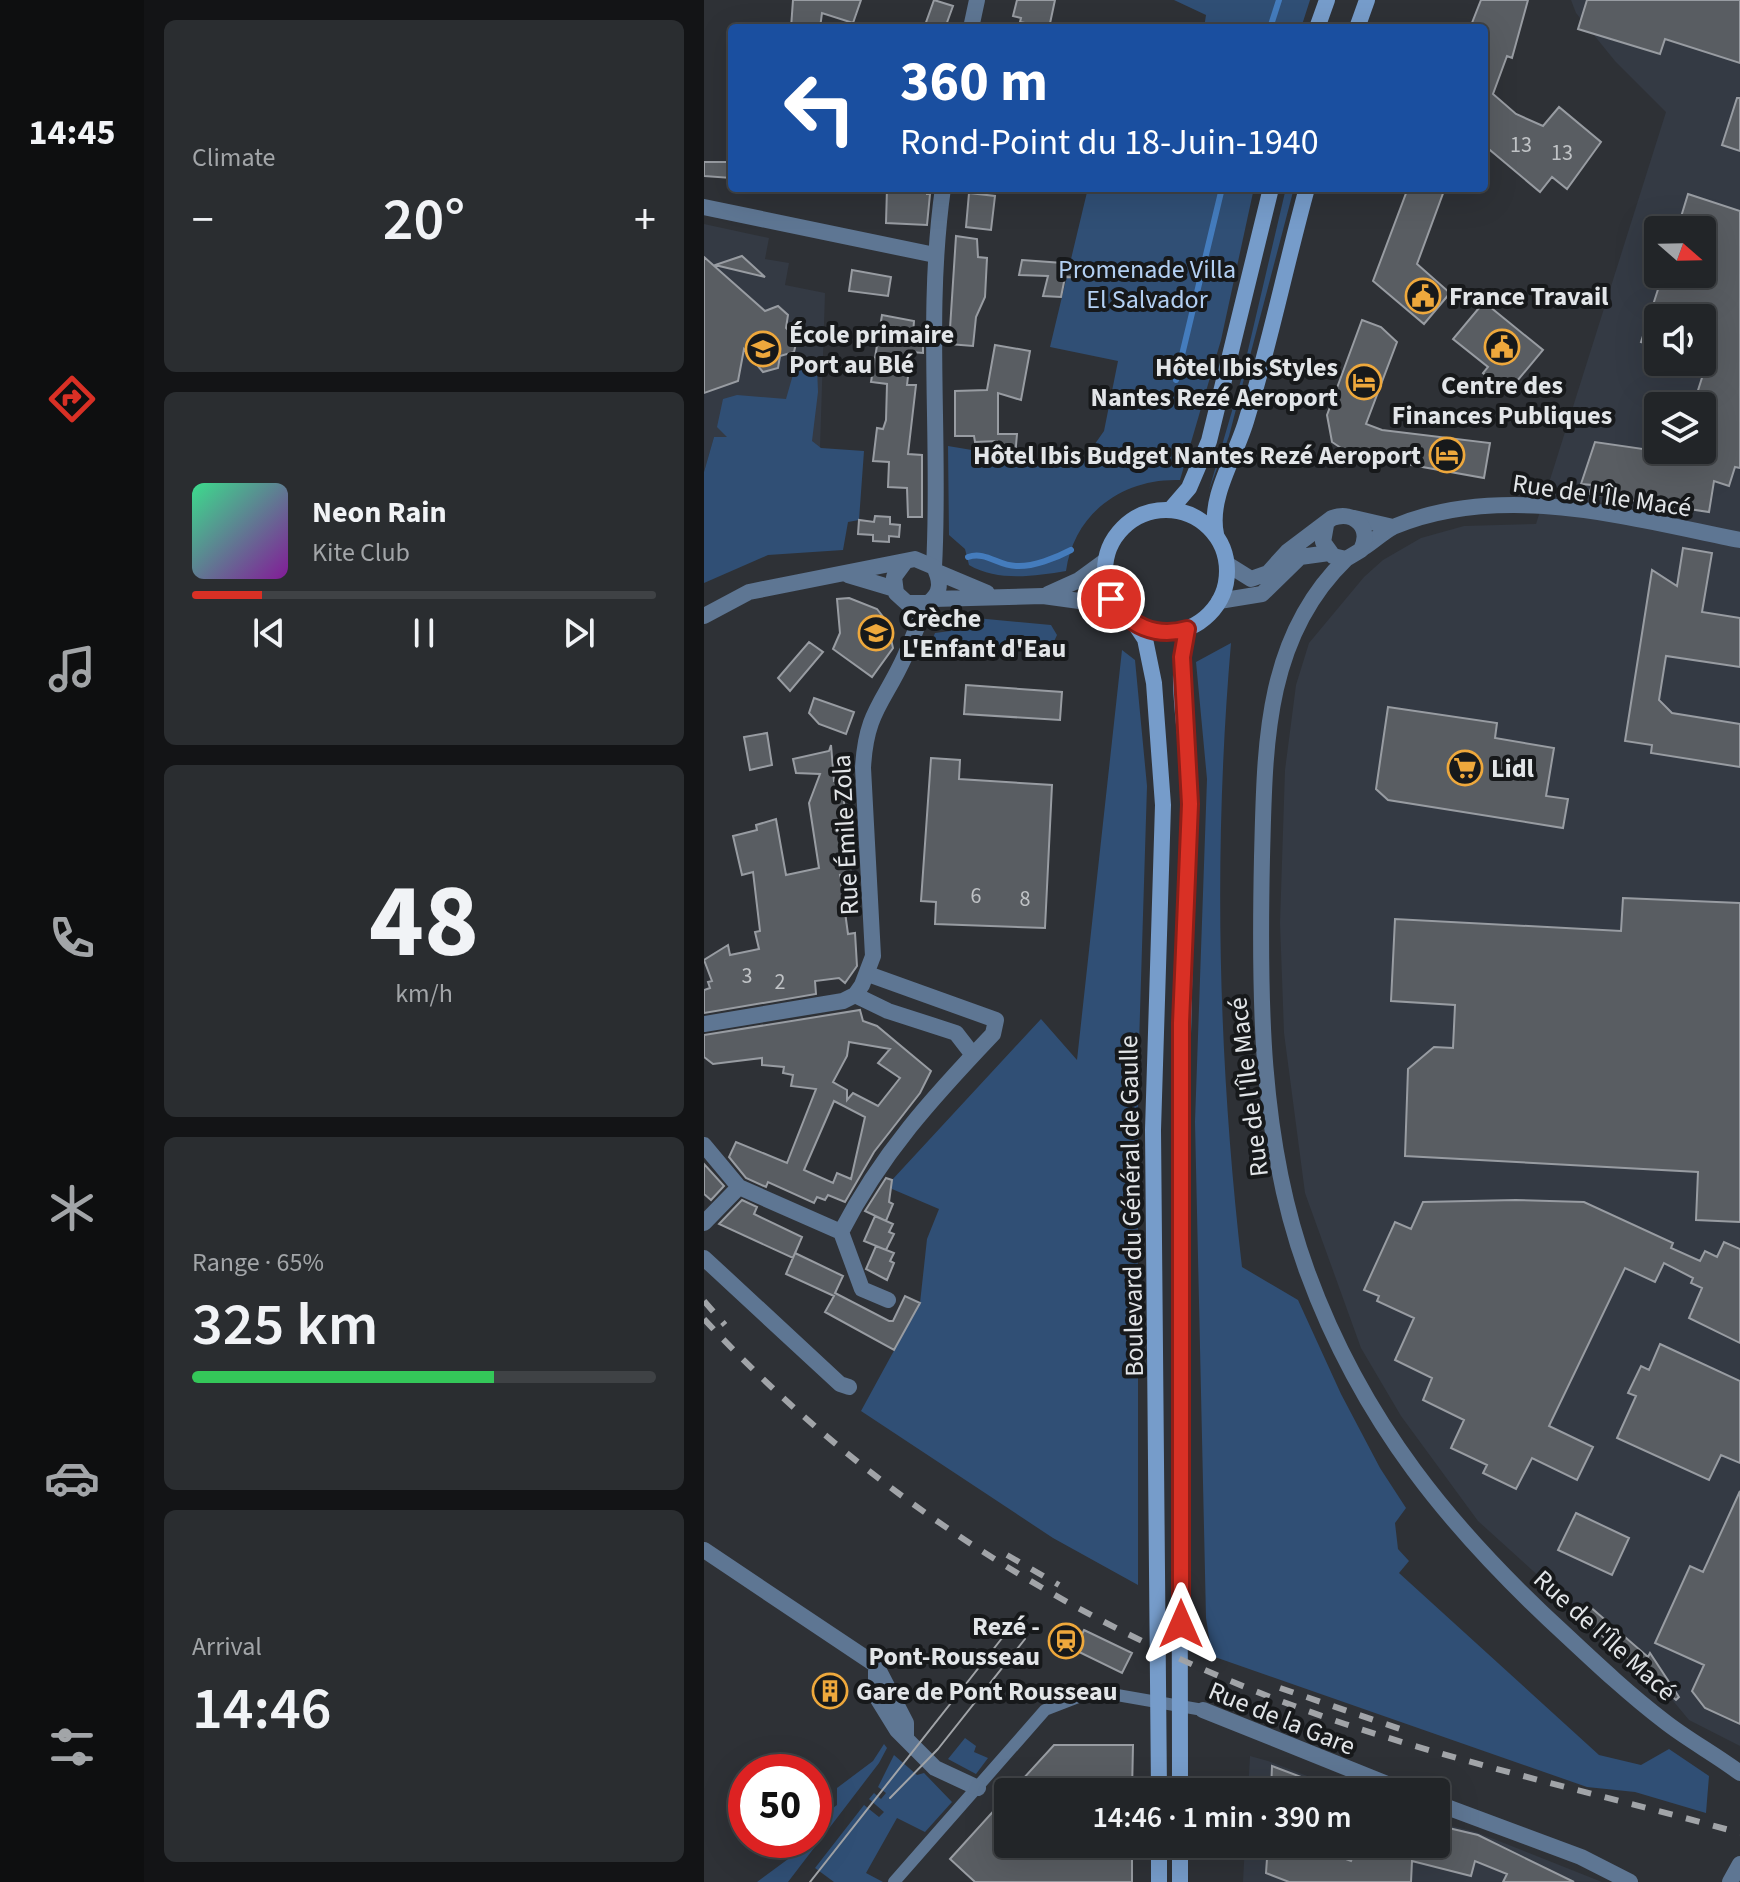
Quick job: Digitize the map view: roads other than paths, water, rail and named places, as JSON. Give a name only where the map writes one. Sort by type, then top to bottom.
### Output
[{"type":"main road","points":[[1318,24],[1327,0]]},
{"type":"main road","points":[[1358,24],[1367,0]]},
{"type":"main road","points":[[1170,510],[1189,488],[1209,441],[1270,192]]},
{"type":"main road","points":[[1216,536],[1196,517],[1170,510],[1148,512],[1128,523],[1113,540],[1105,561],[1106,584],[1116,606],[1135,624],[1157,632],[1187,629],[1205,618],[1219,601],[1226,584],[1227,564],[1213,522],[1217,500],[1248,418],[1306,192]]},
{"type":"main road","name":"Boulevard du Général de Gaulle","points":[[1135,624],[1145,639],[1154,683],[1163,805],[1154,1024],[1159,1778]]},
{"type":"main road","name":"Boulevard du Général de Gaulle","points":[[1180,1778],[1182,981],[1190,804],[1182,657],[1187,629]]},
{"type":"main road","points":[[1159,1858],[1159,1882]]},
{"type":"main road","points":[[1180,1858],[1180,1882]]},
{"type":"street","points":[[972,24],[977,0]]},
{"type":"street","points":[[930,601],[939,588],[935,569],[935,255],[943,192]]},
{"type":"street","points":[[704,207],[935,255]]},
{"type":"street","name":"Rue de l'Île Macé","points":[[1363,548],[1393,527],[1458,509],[1506,504],[1589,513],[1740,538]]},
{"type":"street","points":[[1219,601],[1262,594],[1300,557],[1335,560],[1363,548],[1365,532],[1354,518],[1336,517],[1287,552],[1263,576],[1251,579],[1227,564]]},
{"type":"street","name":"Rue de l'Île Macé","points":[[1354,518],[1393,527]]},
{"type":"street","points":[[1326,525],[1322,538],[1335,560]]},
{"type":"street","points":[[895,589],[894,577],[936,538]]},
{"type":"street","points":[[704,616],[749,592],[910,560],[992,595]]},
{"type":"street","name":"Rue de l'Île Macé","points":[[1335,560],[1301,618],[1282,659],[1271,706],[1266,762],[1260,978],[1268,1088],[1283,1185],[1306,1269],[1340,1351],[1383,1429],[1469,1542],[1623,1688],[1665,1722],[1740,1773]]},
{"type":"street","points":[[1043,596],[1079,580],[1105,561]]},
{"type":"street","points":[[843,574],[895,589],[907,603],[913,631]]},
{"type":"street","points":[[907,603],[992,595],[1043,596],[1116,606]]},
{"type":"street","name":"Rue Émile Zola","points":[[855,995],[868,974],[874,940],[864,741],[872,712],[905,656],[913,631],[930,601]]},
{"type":"street","points":[[841,1232],[868,1181],[887,1154],[993,1034],[996,1020],[868,974]]},
{"type":"street","points":[[704,1024],[843,1001],[855,995],[888,1011],[956,1033],[973,1055]]},
{"type":"street","points":[[704,1145],[739,1187],[841,1232],[862,1289],[888,1300]]},
{"type":"street","points":[[704,1223],[739,1187]]},
{"type":"street","points":[[704,1258],[840,1384],[849,1387]]},
{"type":"street","points":[[704,1550],[876,1665],[876,1696],[906,1739],[935,1768],[978,1788]]},
{"type":"street","name":"Rue de la Gare","points":[[899,1877],[1045,1710],[1094,1691],[1203,1710],[1372,1778]]},
{"type":"street","points":[[1450,1808],[1581,1857],[1630,1882]]},
{"type":"street","points":[[1730,1882],[1740,1864]]},
{"type":"street","points":[[899,1877],[913,1882]]},
{"type":"waterway","points":[[1271,24],[1279,0]]},
{"type":"waterway","points":[[1176,380],[1221,192]]},
{"type":"waterway","points":[[968,557],[981,556],[1023,566],[1071,550]]},
{"type":"tram line","points":[[810,1882],[1010,1628]]},
{"type":"tram line","points":[[890,1798],[938,1749],[1025,1639]]},
{"type":"railway","points":[[704,1301],[725,1325]]},
{"type":"railway","points":[[704,1319],[772,1387],[844,1450],[919,1509],[999,1562],[1081,1610],[1167,1653],[1255,1691],[1394,1740],[1740,1833]]},
{"type":"railway","points":[[1007,1555],[1059,1585]]},
{"type":"railway","points":[[1280,1688],[1412,1733]]},
{"type":"place","name":"France Travail","points":[[1423,296]]},
{"type":"place","name":"Centre des Finances Publiques","points":[[1502,347]]},
{"type":"place","name":"École primaire Port au Blé","points":[[763,349]]},
{"type":"place","name":"Hôtel Ibis Styles Nantes Rezé Aeroport","points":[[1364,382]]},
{"type":"place","name":"Hôtel Ibis Budget Nantes Rezé Aeroport","points":[[1447,455]]},
{"type":"place","name":"Crèche L'Enfant d'Eau","points":[[876,633]]},
{"type":"place","name":"Lidl","points":[[1465,768]]},
{"type":"place","name":"Rezé - Pont-Rousseau","points":[[1066,1641]]},
{"type":"place","name":"Gare de Pont Rousseau","points":[[830,1691]]},
{"type":"park label","name":"Promenade Villa El Salvador","points":[[1147,284]]}]
